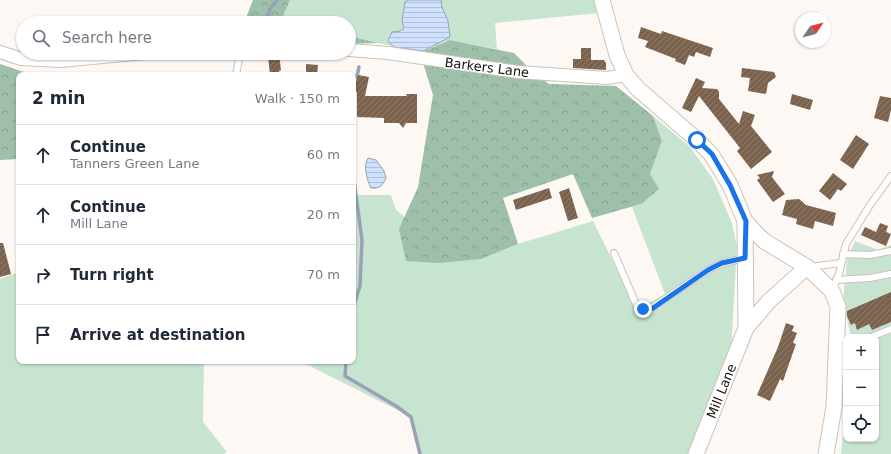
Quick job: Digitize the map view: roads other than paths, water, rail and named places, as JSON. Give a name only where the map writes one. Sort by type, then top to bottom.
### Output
[{"type":"street","points":[[602,0],[617,55],[626,75],[638,88],[712,154],[730,185],[746,221],[764,241],[834,285],[838,307],[839,348],[834,408],[826,454]]},
{"type":"street","name":"Barkers Lane","points":[[356,51],[388,53],[518,72],[607,78],[626,75]]},
{"type":"street","points":[[0,52],[16,58]]},
{"type":"street","points":[[40,60],[71,60]]},
{"type":"street","name":"Mill Lane","points":[[746,221],[746,328]]},
{"type":"street","name":"Mill Lane","points":[[696,454],[746,328],[769,301],[807,267]]},
{"type":"lane","points":[[237,72],[239,60]]},
{"type":"lane","points":[[891,176],[870,205],[846,244],[834,285],[891,274]]},
{"type":"lane","points":[[843,254],[870,255],[891,251]]},
{"type":"lane","points":[[614,253],[636,304],[643,309],[653,308],[708,270],[722,263],[745,258]]},
{"type":"lane","points":[[807,267],[840,263]]},
{"type":"lane","points":[[878,334],[891,329]]},
{"type":"water","points":[[408,0],[441,0],[442,7],[448,21],[450,37],[423,51],[394,47],[388,41],[392,32],[400,31],[404,28],[402,21],[405,2]]},
{"type":"water","points":[[368,158],[376,160],[384,171],[386,178],[379,187],[371,188],[366,169]]},
{"type":"waterway","points":[[268,16],[270,9],[277,0]]},
{"type":"waterway","points":[[356,81],[359,67]]},
{"type":"waterway","points":[[356,195],[362,240],[360,286],[356,299]]},
{"type":"waterway","points":[[346,364],[345,376],[396,406],[411,417],[420,454]]}]
